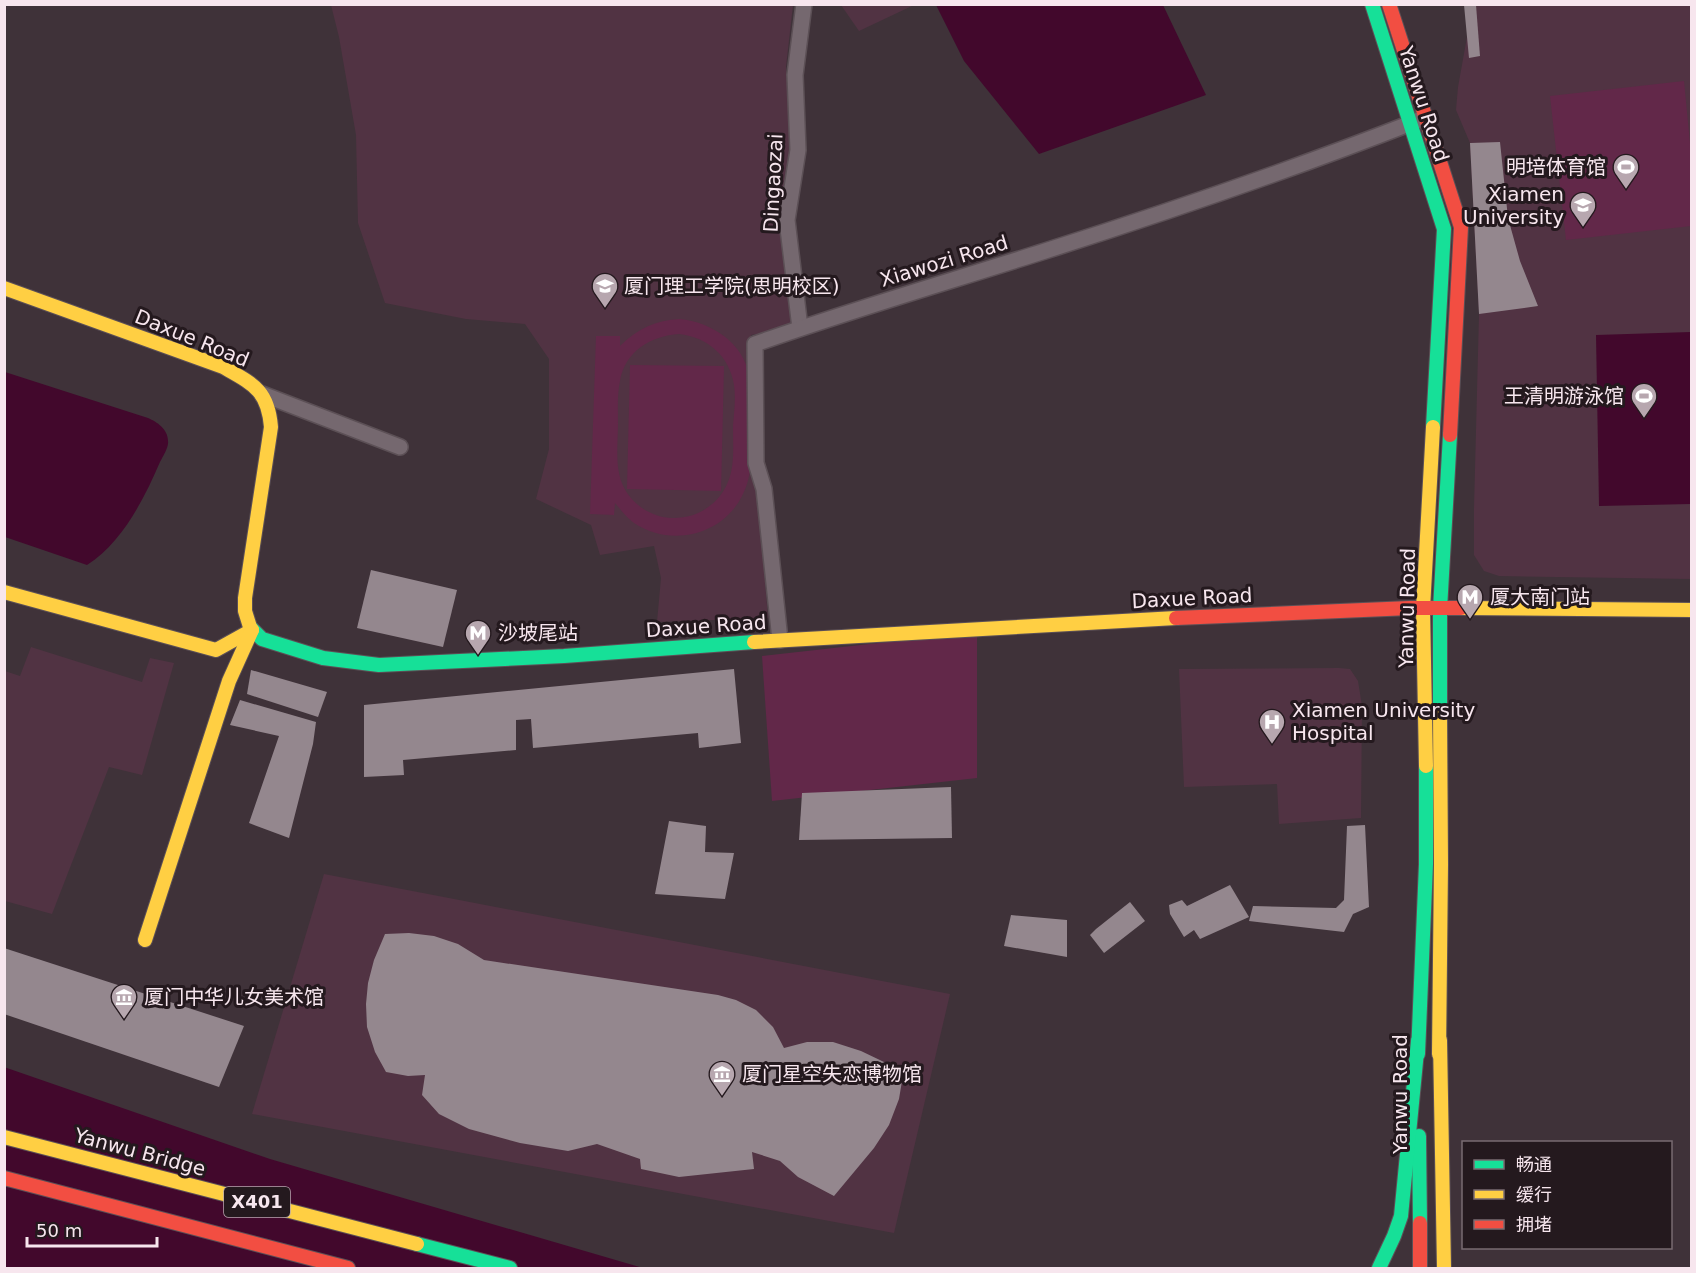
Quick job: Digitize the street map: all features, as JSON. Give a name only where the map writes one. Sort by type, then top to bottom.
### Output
[{"type":"main road","name":"Yanwu Road","points":[[1372,4],[1444,229],[1423,609],[1426,864],[1418,1041],[1431,1222]]},
{"type":"main road","name":"Yanwu Road","points":[[1389,4],[1461,227],[1440,609],[1442,864],[1440,1040],[1431,1222]]},
{"type":"main road","name":"Daxue Road","points":[[4,288],[223,367],[249,381],[262,394],[268,402],[271,427],[244,598],[244,611],[248,624],[262,639],[323,658],[380,665],[564,656],[780,640],[1197,617],[1423,609],[1692,610]]},
{"type":"main road","points":[[4,592],[216,650],[252,630]]},
{"type":"main road","points":[[145,940],[229,681],[252,630]]},
{"type":"main road","points":[[1379,1269],[1401,1216],[1418,1041]]},
{"type":"main road","name":"Yanwu Bridge","points":[[4,1137],[510,1269]]},
{"type":"main road","name":"X401","points":[[4,1178],[348,1269]]},
{"type":"main road","points":[[1420,1269],[1431,1222]]},
{"type":"main road","points":[[1431,1222],[1432,1269]]},
{"type":"main road","points":[[1431,1222],[1444,1269]]},
{"type":"street","name":"Dingaozai","points":[[800,328],[788,220],[798,150],[795,75],[804,4]]},
{"type":"street","name":"Xiawozi Road","points":[[780,640],[764,489],[756,463],[755,345],[800,328],[1047,251],[1314,161],[1426,118]]},
{"type":"street","points":[[262,394],[400,447]]},
{"type":"shaded area","name":"厦门理工学院(思明校区)","points":[[331,5],[793,5],[786,67],[791,150],[780,217],[797,314],[790,329],[751,335],[753,468],[758,494],[768,618],[657,622],[661,578],[654,546],[600,555],[591,525],[536,499],[549,449],[549,359],[525,324],[466,319],[385,303],[358,223],[356,135],[339,37]]},
{"type":"shaded area","points":[[841,5],[914,5],[859,31]]},
{"type":"shaded area","points":[[936,5],[1163,5],[1206,95],[1039,154],[964,61]]},
{"type":"shaded area","name":"Xiamen University","points":[[1467,5],[1691,5],[1691,579],[1499,576],[1484,571],[1474,555],[1479,314],[1470,143],[1456,110],[1467,37]]},
{"type":"shaded area","name":"明培体育馆","points":[[1684,81],[1691,154],[1691,226],[1566,240],[1550,96]]},
{"type":"shaded area","points":[[680,319],[703,325],[724,336],[733,344],[746,364],[750,390],[751,463],[743,494],[734,508],[710,528],[680,536],[649,531],[631,521],[615,503],[614,515],[590,514],[596,336],[620,336],[620,346],[647,326]],"holes":[[[669,335],[690,336],[716,350],[732,375],[735,395],[733,462],[730,478],[712,504],[694,515],[668,518],[642,508],[633,500],[621,482],[618,461],[619,386],[627,361],[641,347]]]},
{"type":"shaded area","name":"王清明游泳馆","points":[[1691,332],[1691,504],[1599,506],[1596,335]]},
{"type":"shaded area","points":[[630,365],[724,366],[721,491],[627,489]]},
{"type":"shaded area","points":[[5,372],[148,418],[158,424],[168,437],[167,449],[131,519],[111,545],[87,565],[5,537]]},
{"type":"shaded area","points":[[977,632],[977,778],[772,801],[762,656]]},
{"type":"shaded area","points":[[31,647],[142,682],[150,658],[174,663],[142,775],[109,767],[52,914],[5,901],[5,671],[20,676]]},
{"type":"shaded area","name":"Xiamen University Hospital","points":[[1179,669],[1350,669],[1358,681],[1362,706],[1361,818],[1279,824],[1277,784],[1184,787]]},
{"type":"shaded area","points":[[324,874],[950,994],[894,1233],[252,1114]]},
{"type":"shaded area","points":[[4,1067],[270,1159],[643,1268],[5,1268]]},
{"type":"building","points":[[1464,5],[1476,5],[1480,56],[1469,58]]},
{"type":"building","points":[[1500,142],[1508,218],[1520,261],[1538,306],[1479,314],[1470,143]]},
{"type":"building","points":[[371,570],[457,590],[443,647],[357,628]]},
{"type":"building","points":[[734,669],[741,743],[699,748],[698,733],[533,748],[531,719],[516,720],[516,750],[403,760],[404,775],[364,777],[364,705]]},
{"type":"building","points":[[251,670],[327,692],[318,717],[247,694]]},
{"type":"building","points":[[240,700],[316,722],[313,744],[289,838],[249,823],[279,736],[230,725]]},
{"type":"building","points":[[951,787],[952,838],[799,840],[802,793]]},
{"type":"building","points":[[669,821],[706,826],[705,852],[734,853],[725,899],[655,894]]},
{"type":"building","points":[[1365,825],[1369,907],[1353,914],[1344,932],[1249,921],[1253,906],[1336,908],[1344,900],[1347,826]]},
{"type":"building","points":[[1230,885],[1249,917],[1200,939],[1194,930],[1184,937],[1170,914],[1169,905],[1182,900],[1187,906]]},
{"type":"building","points":[[1130,902],[1145,921],[1104,953],[1090,935]]},
{"type":"building","points":[[1011,915],[1067,920],[1067,957],[1004,946]]},
{"type":"building","points":[[409,933],[434,936],[458,944],[484,960],[718,995],[736,1000],[756,1010],[773,1027],[784,1048],[807,1042],[833,1042],[861,1051],[884,1062],[903,1075],[899,1099],[889,1125],[874,1148],[834,1196],[798,1177],[780,1161],[752,1152],[754,1169],[679,1177],[641,1169],[640,1159],[597,1144],[568,1151],[520,1143],[469,1129],[439,1114],[422,1095],[425,1075],[408,1076],[386,1072],[375,1052],[367,1027],[368,983],[374,960],[385,934]]},
{"type":"building","name":"厦门中华儿女美术馆","points":[[4,948],[244,1026],[219,1087],[4,1014]]},
{"type":"traffic: fast","points":[[1372,4],[1444,229],[1433,427]]},
{"type":"traffic: fast","points":[[1440,711],[1440,609],[1450,435]]},
{"type":"traffic: fast","points":[[250,627],[262,639],[323,658],[379,665],[564,656],[754,642]]},
{"type":"traffic: fast","points":[[1418,1054],[1426,864],[1426,766]]},
{"type":"traffic: fast","points":[[1379,1268],[1401,1216],[1418,1041]]},
{"type":"traffic: fast","points":[[1419,1136],[1420,1223]]},
{"type":"traffic: fast","points":[[417,1244],[510,1268]]},
{"type":"traffic: slow","points":[[4,288],[223,367],[257,389],[266,404],[271,427],[245,598],[245,611],[250,627]]},
{"type":"traffic: slow","points":[[1426,766],[1423,609],[1433,427]]},
{"type":"traffic: slow","points":[[4,592],[216,650],[252,630]]},
{"type":"traffic: slow","points":[[1461,608],[1692,610]]},
{"type":"traffic: slow","points":[[754,642],[1176,618]]},
{"type":"traffic: slow","points":[[145,940],[229,681],[252,630]]},
{"type":"traffic: slow","points":[[1439,1054],[1440,711]]},
{"type":"traffic: slow","points":[[1440,1040],[1444,1268]]},
{"type":"traffic: slow","points":[[4,1137],[417,1244]]},
{"type":"traffic: jam","points":[[1389,4],[1461,227],[1450,435]]},
{"type":"traffic: jam","points":[[1176,618],[1461,608]]},
{"type":"traffic: jam","points":[[4,1178],[348,1268]]},
{"type":"traffic: jam","points":[[1420,1223],[1420,1268]]},
{"type":"place","name":"明培体育馆","points":[[1626,190]]},
{"type":"place","name":"Xiamen University","points":[[1583,228]]},
{"type":"place","name":"厦门理工学院(思明校区)","points":[[605,309]]},
{"type":"place","name":"王清明游泳馆","points":[[1644,419]]},
{"type":"place","name":"厦大南门站","points":[[1470,620]]},
{"type":"place","name":"沙坡尾站","points":[[478,656]]},
{"type":"place","name":"Xiamen University Hospital","points":[[1272,745]]},
{"type":"place","name":"厦门中华儿女美术馆","points":[[124,1020]]},
{"type":"place","name":"厦门星空失恋博物馆","points":[[722,1097]]}]
